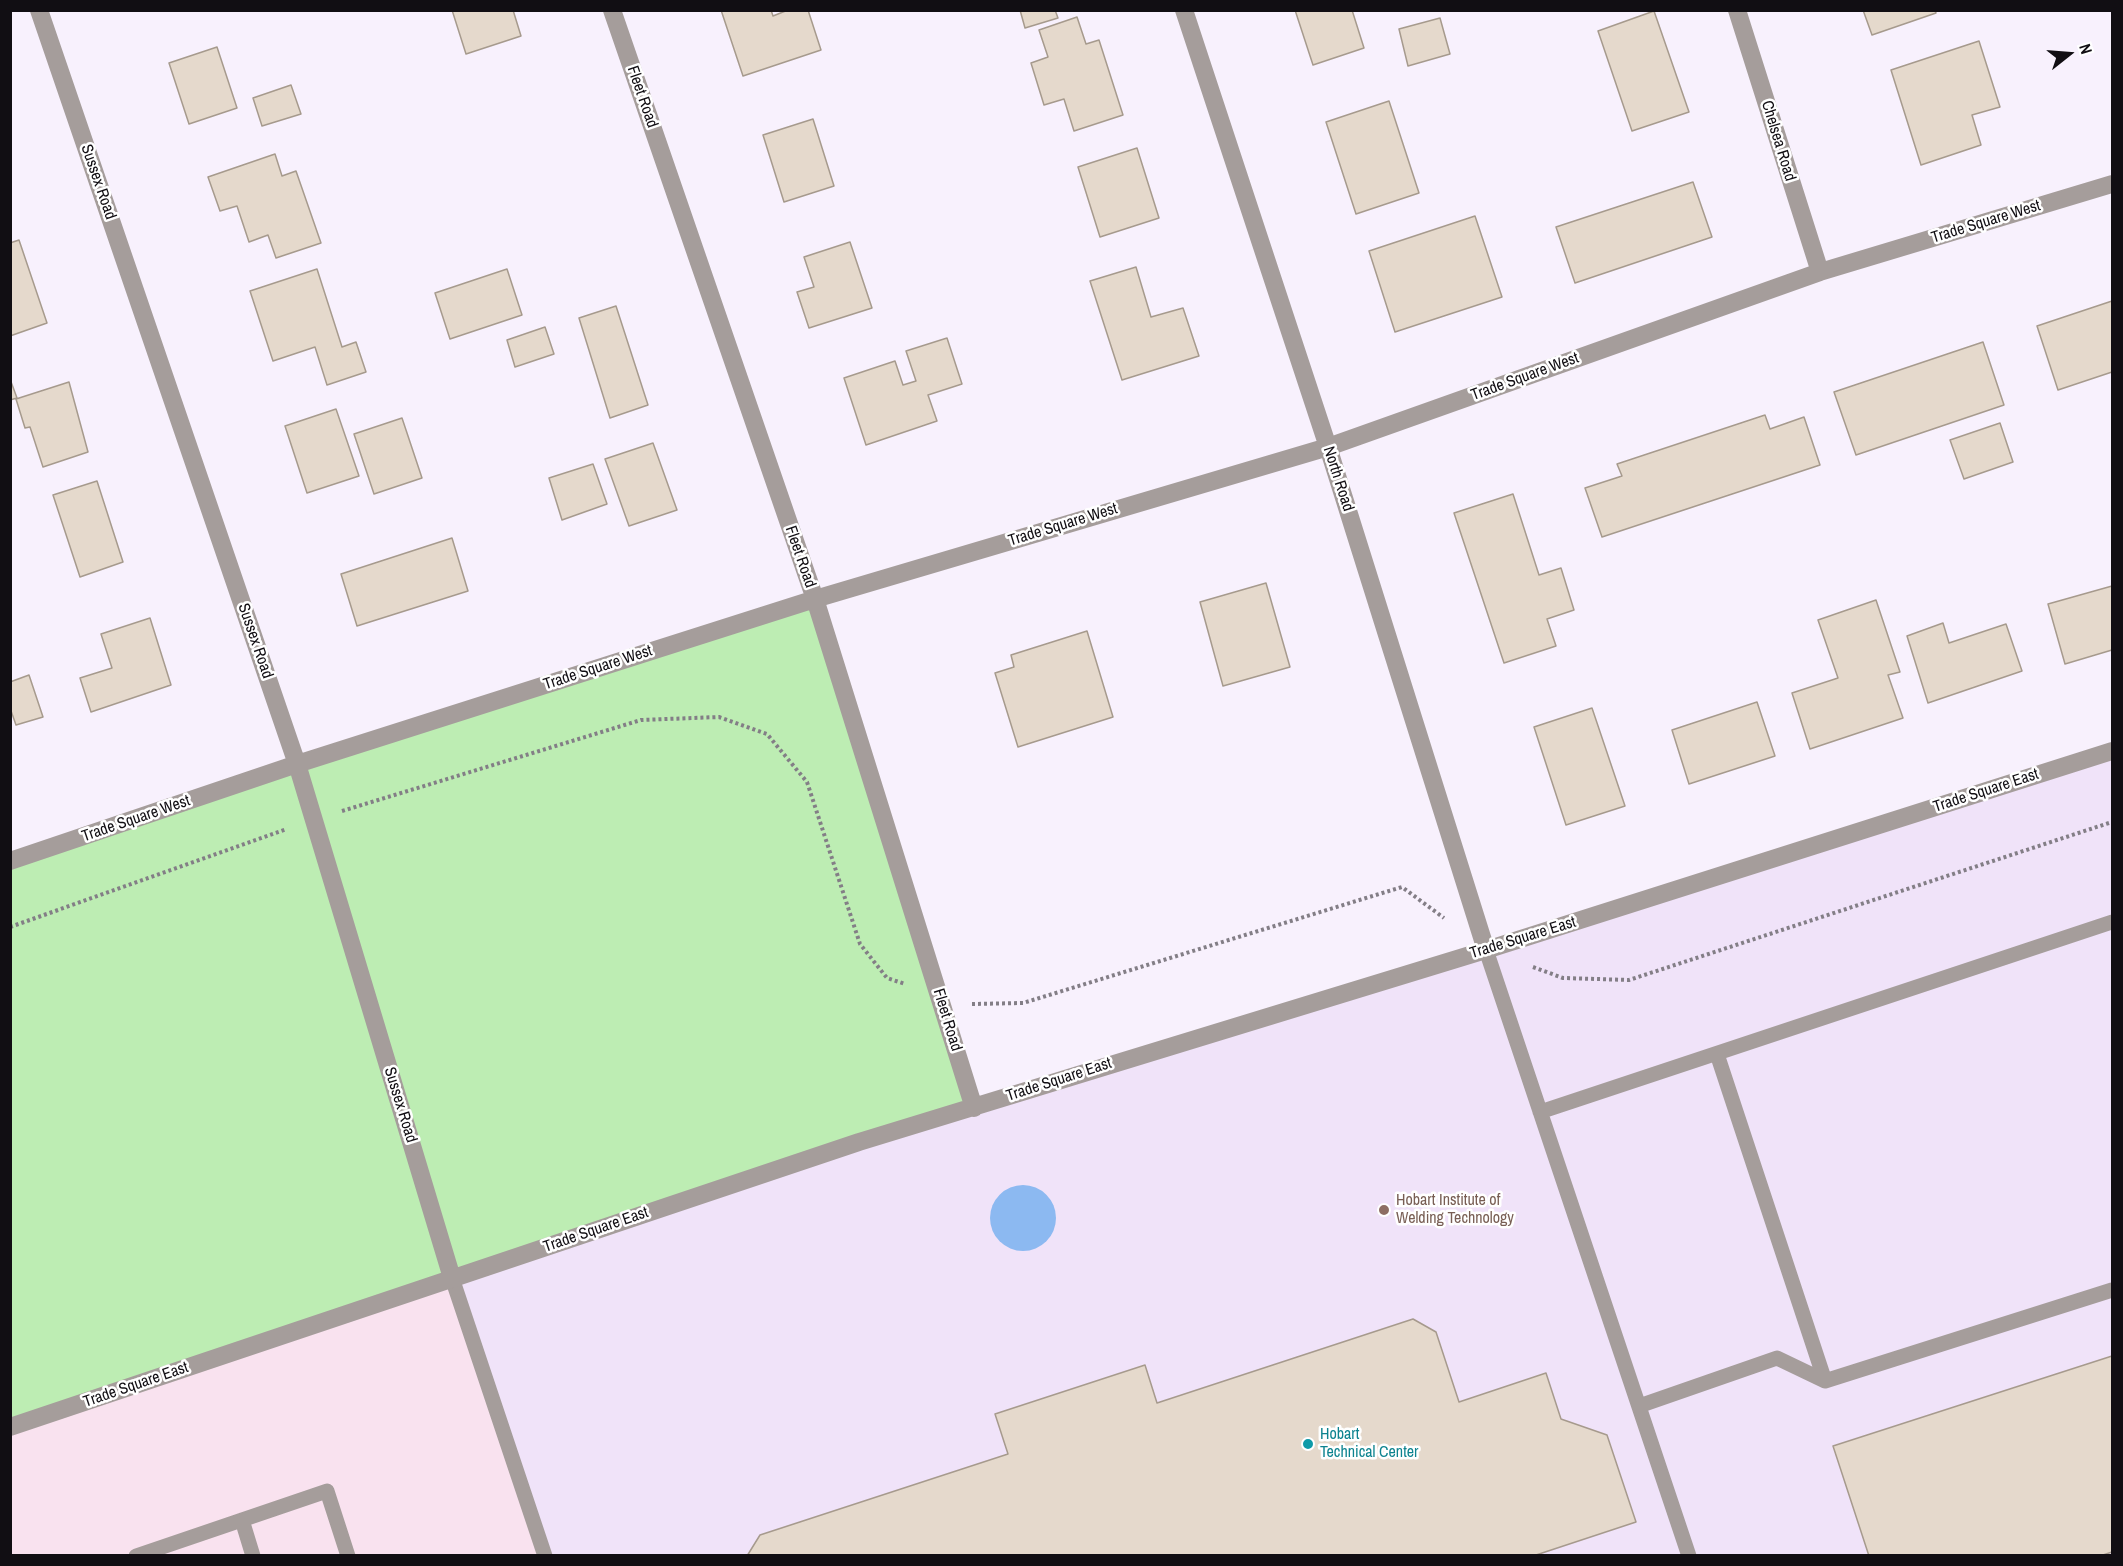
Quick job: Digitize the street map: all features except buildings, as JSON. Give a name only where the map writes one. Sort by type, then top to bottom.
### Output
[{"type":"street","name":"Sussex Road","points":[[39,10],[297,764],[452,1278]]},
{"type":"street","name":"Fleet Road","points":[[612,10],[815,599],[974,1108]]},
{"type":"street","name":"North Road","points":[[1184,10],[1328,447],[1486,950]]},
{"type":"street","name":"Chelsea Road","points":[[1737,10],[1820,272]]},
{"type":"street","name":"Trade Square West","points":[[10,861],[297,764],[815,599],[1328,447],[1820,272],[2112,184]]},
{"type":"street","name":"Trade Square East","points":[[10,1428],[860,1142],[1486,950],[2112,751]]},
{"type":"lane","points":[[1540,1112],[2112,922]]},
{"type":"lane","points":[[1486,950],[1689,1556]]},
{"type":"lane","points":[[1717,1054],[1825,1381]]},
{"type":"lane","points":[[452,1278],[545,1556]]},
{"type":"lane","points":[[1639,1406],[1777,1358],[1825,1381],[2112,1290]]},
{"type":"lane","points":[[146,1554],[327,1491],[348,1556]]},
{"type":"lane","points":[[242,1520],[253,1556]]},
{"type":"path","points":[[10,927],[313,820],[641,720],[719,717],[767,734],[807,782],[860,945],[887,978],[978,1005],[1023,1003],[1402,887],[1486,950],[1563,978],[1629,980],[2112,822]]},
{"type":"shaded area","name":"Hobart Institute of Welding Technology","points":[[2112,751],[2112,1555],[545,1555],[452,1278]]},
{"type":"shaded area","points":[[452,1278],[545,1555],[11,1555],[10,1427]]},
{"type":"green space","points":[[815,599],[974,1108],[11,1427],[10,861]]},
{"type":"water","points":[[1017,1185],[1029,1185],[1041,1190],[1051,1200],[1056,1218],[1054,1231],[1041,1246],[1029,1251],[1017,1251],[1005,1246],[995,1236],[990,1224],[990,1212],[995,1200],[1005,1190]]},
{"type":"place","name":"Hobart Institute of Welding Technology","points":[[1384,1210]]},
{"type":"place","name":"Hobart Technical Center","points":[[1308,1444]]}]
